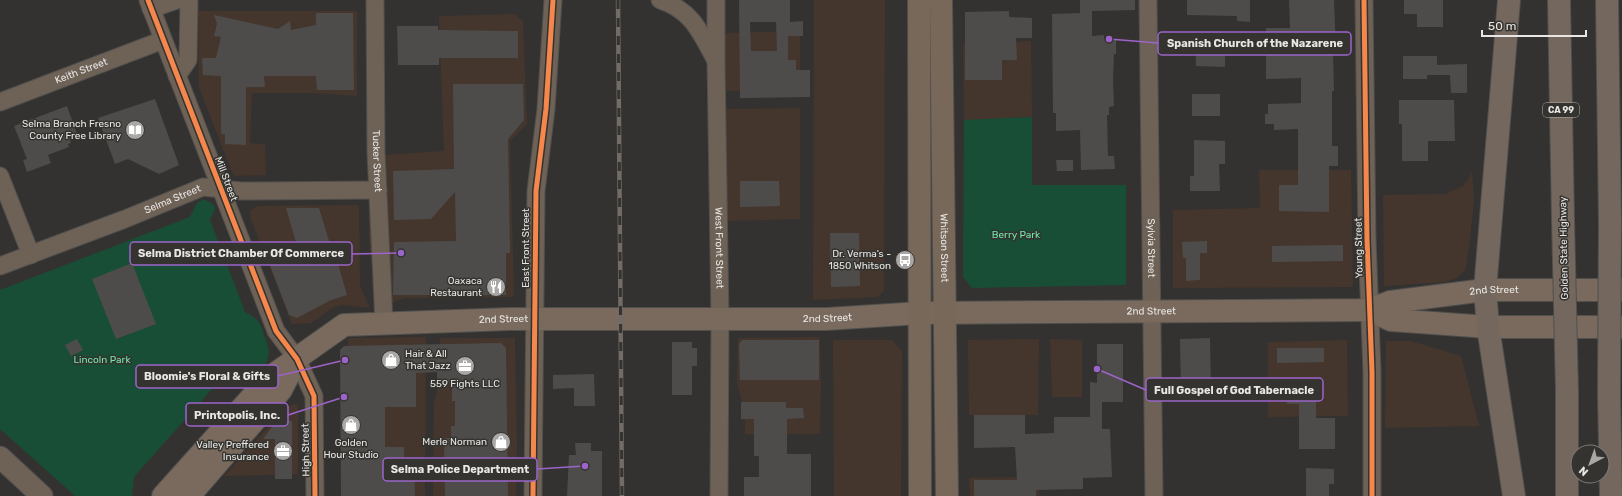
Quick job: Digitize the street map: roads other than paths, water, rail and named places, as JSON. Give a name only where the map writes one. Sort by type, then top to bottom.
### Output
[{"type":"highway","points":[[1508,0],[1485,290],[1488,327],[1514,496]]},
{"type":"highway","name":"Golden State Highway","points":[[1559,0],[1567,391],[1567,496]]},
{"type":"highway","points":[[1607,0],[1610,222],[1609,394],[1611,496]]},
{"type":"main road","points":[[919,0],[920,496]]},
{"type":"main road","name":"Whitson Street","points":[[941,0],[946,313],[947,496]]},
{"type":"main road","name":"2nd Street","points":[[163,496],[269,378],[344,325],[535,319],[827,319],[920,313],[1151,310],[1369,310],[1390,302],[1485,290],[1622,290]]},
{"type":"main road","name":"2nd Street","points":[[1369,310],[1391,320],[1488,327],[1622,327]]},
{"type":"main road","points":[[189,496],[281,390],[297,359]]},
{"type":"street","points":[[150,5],[178,0]]},
{"type":"street","points":[[178,76],[188,60],[189,0]]},
{"type":"street","name":"Tucker Street","points":[[375,0],[376,152],[384,323]]},
{"type":"street","name":"East Front Street","points":[[533,496],[536,191],[546,109],[553,0]]},
{"type":"street","points":[[660,0],[678,8],[694,22],[716,60]]},
{"type":"street","name":"West Front Street","points":[[716,0],[720,318],[719,496]]},
{"type":"street","name":"Sylvia Street","points":[[1148,0],[1154,496]]},
{"type":"street","name":"Young Street","points":[[1364,0],[1369,310],[1372,372],[1372,496]]},
{"type":"street","name":"Mill Street","points":[[150,5],[276,331],[297,359]]},
{"type":"street","name":"Keith Street","points":[[0,102],[163,40]]},
{"type":"street","points":[[0,176],[31,255]]},
{"type":"street","name":"Selma Street","points":[[0,266],[203,186],[241,191],[274,192],[378,190]]},
{"type":"street","name":"High Street","points":[[297,359],[314,396],[315,496]]},
{"type":"street","points":[[0,457],[42,496]]},
{"type":"railway","points":[[618,0],[622,496]]},
{"type":"place","name":"Spanish Church of the Nazarene","points":[[1109,39]]},
{"type":"place","name":"Selma Branch Fresno County Free Library","points":[[135,130]]},
{"type":"place","name":"Selma District Chamber Of Commerce","points":[[401,253]]},
{"type":"place","name":"Dr. Verma's - 1850 Whitson","points":[[905,260]]},
{"type":"place","name":"Oaxaca Restaurant","points":[[496,287]]},
{"type":"place","name":"Bloomie's Floral & Gifts","points":[[345,360]]},
{"type":"place","name":"Hair & All That Jazz","points":[[391,360]]},
{"type":"place","name":"559 Fights LLC","points":[[465,366]]},
{"type":"place","name":"Full Gospel of God Tabernacle","points":[[1097,369]]},
{"type":"place","name":"Printopolis, Inc.","points":[[344,397]]},
{"type":"place","name":"Golden Hour Studio","points":[[351,425]]},
{"type":"place","name":"Merle Norman","points":[[501,442]]},
{"type":"place","name":"Valley Preffered Insurance","points":[[283,451]]},
{"type":"place","name":"Selma Police Department","points":[[585,466]]},
{"type":"park label","name":"Berry Park","points":[[1016,235]]},
{"type":"park label","name":"Lincoln Park","points":[[102,360]]}]
